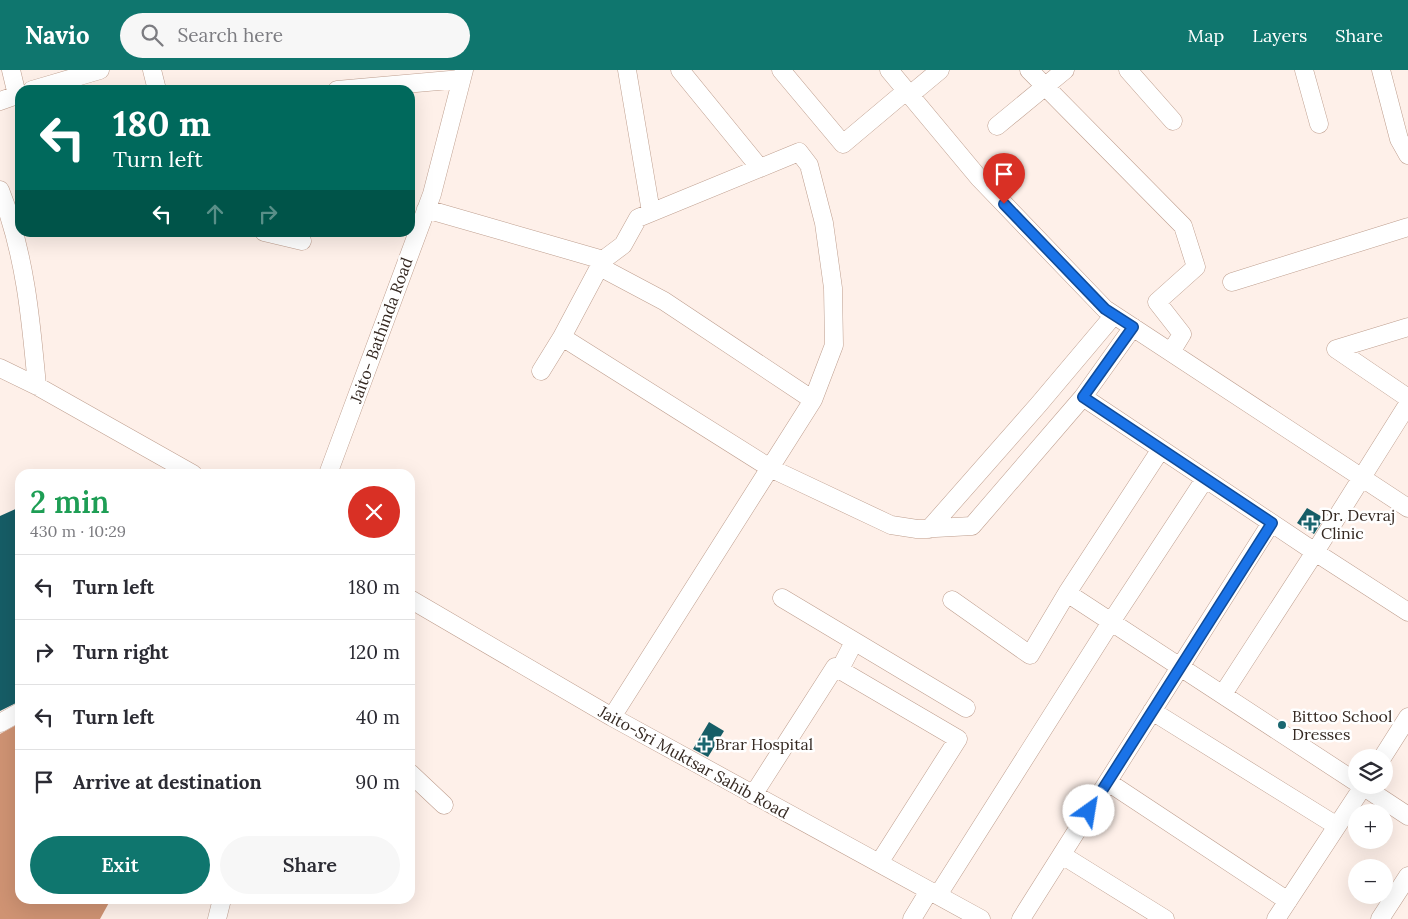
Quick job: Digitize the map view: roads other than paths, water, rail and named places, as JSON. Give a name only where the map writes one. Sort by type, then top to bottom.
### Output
[{"type":"street","points":[[11,70],[19,85]]},
{"type":"street","points":[[50,85],[100,70]]},
{"type":"street","points":[[152,70],[155,85]]},
{"type":"street","points":[[627,70],[651,212]]},
{"type":"street","points":[[681,70],[760,168]]},
{"type":"street","points":[[781,70],[843,144],[940,70]]},
{"type":"street","points":[[889,70],[979,178],[1105,309],[1408,508]]},
{"type":"street","points":[[1029,70],[1126,166],[1183,226],[1196,267],[1157,302],[1182,334],[1171,352]]},
{"type":"street","points":[[997,126],[1046,88],[1065,70]]},
{"type":"street","points":[[1128,70],[1173,121]]},
{"type":"street","points":[[1304,70],[1319,124]]},
{"type":"street","points":[[1381,70],[1400,109],[1399,139],[1408,155]]},
{"type":"street","points":[[379,85],[462,75]]},
{"type":"street","name":"Jaito- Bathinda Road","points":[[330,469],[426,209],[462,75]]},
{"type":"street","points":[[0,101],[15,96]]},
{"type":"street","points":[[541,371],[602,264],[623,245],[638,218],[799,152],[809,165],[824,223],[833,288],[834,345],[813,400],[612,717]]},
{"type":"street","points":[[0,190],[12,219],[15,233]]},
{"type":"street","points":[[426,209],[602,264],[664,302],[813,400]]},
{"type":"street","points":[[1232,282],[1408,227]]},
{"type":"street","points":[[16,237],[30,304],[37,386]]},
{"type":"street","points":[[285,237],[302,241]]},
{"type":"street","points":[[929,529],[1040,404],[1114,315]]},
{"type":"street","points":[[562,337],[770,468],[891,525],[929,529],[972,526],[1083,397],[1133,327]]},
{"type":"street","points":[[1408,327],[1336,349],[1408,398]]},
{"type":"street","points":[[0,368],[37,386],[184,469]]},
{"type":"street","points":[[1083,397],[1408,612]]},
{"type":"street","points":[[1223,694],[1408,404]]},
{"type":"street","points":[[952,600],[1030,655],[1067,593],[1161,449]]},
{"type":"street","points":[[912,919],[933,893],[1205,479]]},
{"type":"street","points":[[1021,919],[1272,523]]},
{"type":"street","points":[[1067,593],[1348,776]]},
{"type":"street","points":[[782,598],[966,708]]},
{"type":"street","name":"Jaito-Sri Muktsar Sahib Road","points":[[415,601],[612,717],[981,919]]},
{"type":"street","points":[[840,670],[854,642]]},
{"type":"street","points":[[754,795],[835,667],[958,739],[879,863]]},
{"type":"street","points":[[1152,711],[1337,826]]},
{"type":"street","points":[[0,722],[15,714]]},
{"type":"street","points":[[1388,749],[1408,717]]},
{"type":"street","points":[[415,778],[444,805]]},
{"type":"street","points":[[1108,782],[1288,901]]},
{"type":"street","points":[[1276,919],[1356,794]]},
{"type":"street","points":[[1375,794],[1408,816]]},
{"type":"street","points":[[1062,855],[1165,919]]},
{"type":"street","points":[[1380,919],[1408,876]]},
{"type":"street","points":[[217,919],[221,904]]},
{"type":"place","name":"Dr. Devraj Clinic","points":[[1310,524]]},
{"type":"place","name":"Bittoo School Dresses","points":[[1282,725]]},
{"type":"place","name":"Brar Hospital","points":[[704,744]]}]
